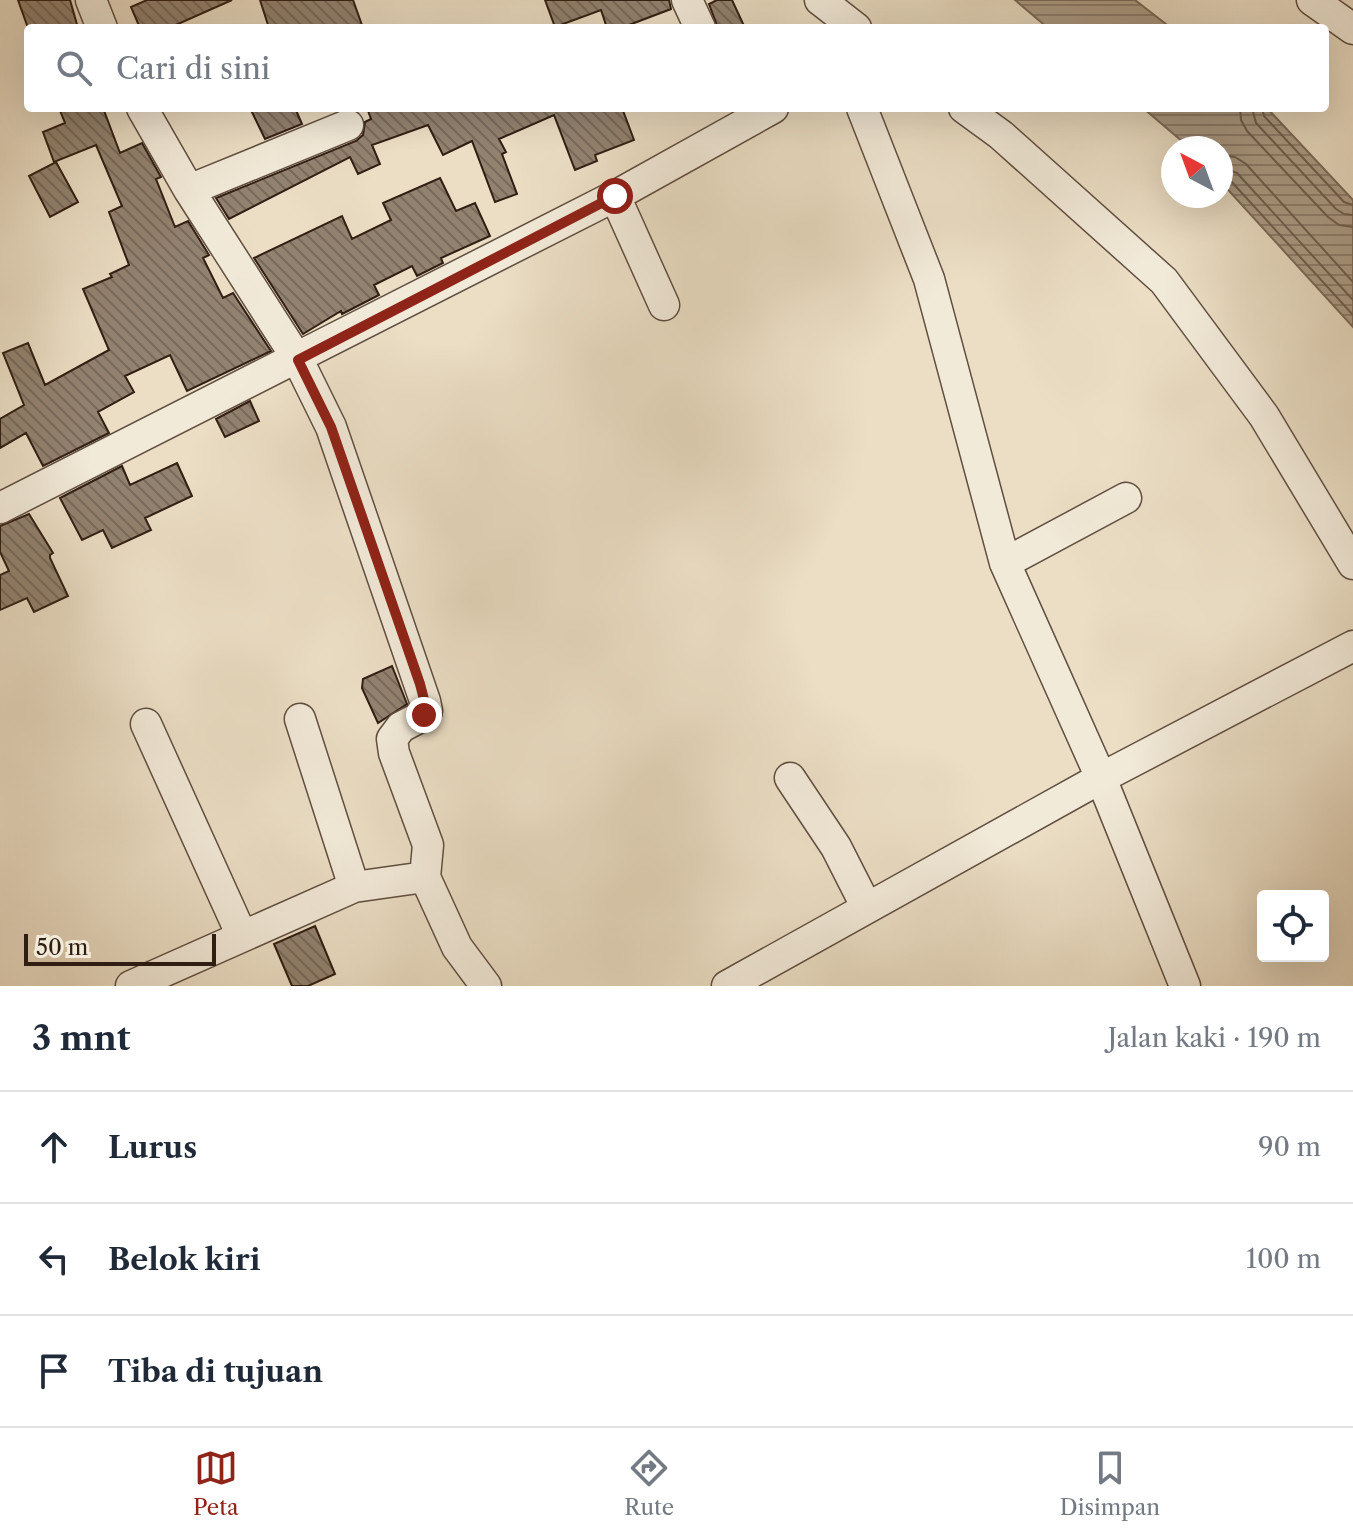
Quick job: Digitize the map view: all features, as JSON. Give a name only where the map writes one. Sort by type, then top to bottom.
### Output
[{"type":"street","points":[[91,0],[100,24]]},
{"type":"street","points":[[687,0],[698,24]]},
{"type":"street","points":[[820,0],[851,24]]},
{"type":"street","points":[[1312,0],[1352,25]]},
{"type":"street","points":[[144,112],[189,190],[298,360],[331,427],[425,701],[427,711],[424,715],[401,727],[392,739],[394,753],[428,845],[425,877],[457,947],[486,986]]},
{"type":"street","points":[[864,112],[929,279],[1005,563],[1101,778],[1185,986]]},
{"type":"street","points":[[969,112],[1001,135],[1164,281],[1264,416],[1353,564]]},
{"type":"street","points":[[0,508],[298,360],[615,196],[740,117]]},
{"type":"street","points":[[189,190],[348,125]]},
{"type":"street","points":[[615,196],[664,305]]},
{"type":"street","points":[[1005,563],[1126,498]]},
{"type":"street","points":[[727,986],[1101,778],[1353,646]]},
{"type":"street","points":[[300,719],[354,887]]},
{"type":"street","points":[[146,724],[242,936]]},
{"type":"street","points":[[790,778],[836,847],[867,908]]},
{"type":"street","points":[[131,986],[354,887],[425,877]]},
{"type":"water","points":[[1015,0],[1135,0],[1166,24],[1043,24]]},
{"type":"water","points":[[1148,112],[1271,112],[1353,200],[1353,327],[1233,195],[1233,136],[1176,136]]},
{"type":"building","points":[[18,0],[70,0],[77,24],[27,24]]},
{"type":"building","points":[[147,0],[232,0],[178,24],[138,24],[131,7]]},
{"type":"building","points":[[260,0],[353,0],[362,24],[268,24]]},
{"type":"building","points":[[545,0],[669,0],[671,9],[632,24],[606,24],[601,10],[563,24],[554,24]]},
{"type":"building","points":[[717,0],[732,0],[743,24],[716,24],[709,4]]},
{"type":"building","points":[[61,112],[105,112],[120,153],[142,143],[161,177],[156,179],[175,227],[188,221],[209,255],[203,258],[223,298],[233,293],[271,351],[187,391],[170,355],[125,376],[134,392],[98,412],[109,433],[43,466],[26,433],[0,448],[0,419],[24,405],[3,353],[28,343],[45,385],[109,350],[83,289],[112,277],[110,274],[129,265],[109,212],[122,206],[96,145],[54,162],[43,132],[65,123]]},
{"type":"building","points":[[252,112],[297,112],[302,124],[265,139]]},
{"type":"building","points":[[368,112],[624,112],[634,140],[595,155],[597,161],[575,170],[554,115],[499,139],[506,152],[502,154],[517,194],[495,202],[472,141],[443,155],[428,125],[372,145],[380,164],[358,174],[350,157],[229,219],[216,198],[356,141],[363,135],[365,122],[371,119]]},
{"type":"building","points":[[56,162],[78,202],[50,217],[29,176]]},
{"type":"building","points":[[440,178],[456,211],[475,203],[490,236],[441,258],[443,263],[417,276],[412,266],[374,285],[379,295],[342,314],[341,311],[303,334],[254,258],[342,216],[352,239],[391,220],[383,203]]},
{"type":"building","points":[[250,401],[259,421],[225,437],[216,419]]},
{"type":"building","points":[[177,463],[192,496],[145,518],[151,530],[112,548],[103,530],[82,540],[60,498],[122,466],[130,485]]},
{"type":"building","points":[[29,514],[53,553],[50,558],[68,596],[34,612],[27,598],[0,610],[0,575],[9,571],[0,552],[0,526]]},
{"type":"building","points":[[392,666],[407,704],[378,723],[362,688],[363,679]]},
{"type":"building","points":[[315,926],[335,974],[308,986],[292,986],[274,944]]},
{"type":"route","points":[[424,715],[427,711],[420,684],[331,427],[298,360],[615,196]]}]
